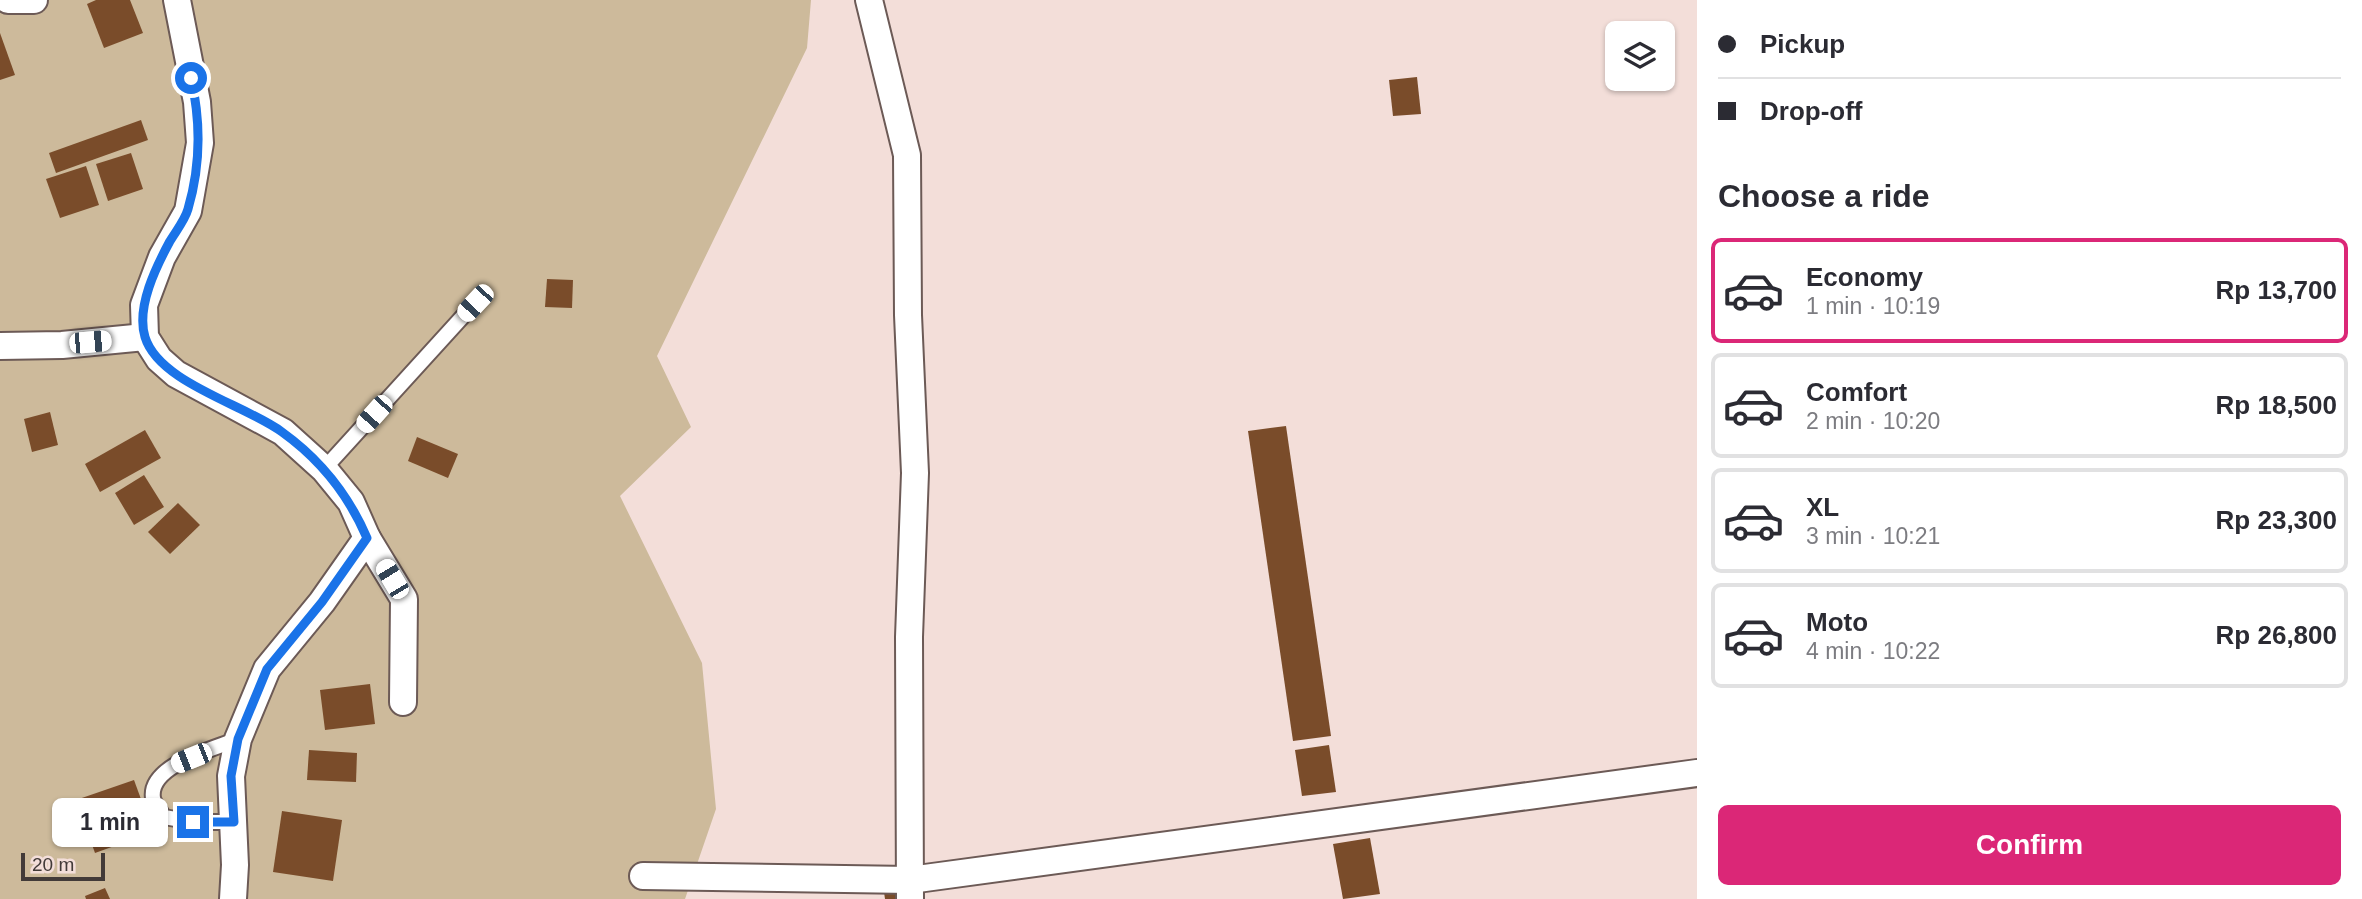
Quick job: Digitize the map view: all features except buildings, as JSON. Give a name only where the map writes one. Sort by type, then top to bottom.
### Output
[{"type":"street","points":[[8,0],[34,0]]},
{"type":"street","points":[[177,0],[197,102],[200,143],[188,211],[162,257],[144,305],[145,337],[159,359],[176,374],[283,432],[324,469],[351,502],[367,538],[404,599],[403,702]]},
{"type":"street","points":[[869,0],[907,155],[908,314],[915,473],[909,637],[910,890]]},
{"type":"street","points":[[0,346],[62,345],[145,337]]},
{"type":"street","points":[[233,899],[234,822],[231,776],[238,739],[267,669],[322,602],[367,538]]},
{"type":"street","points":[[643,876],[910,890],[1697,773]]},
{"type":"lane","points":[[324,469],[475,303]]},
{"type":"lane","points":[[234,822],[193,822],[164,817],[153,799],[155,785],[168,767],[238,739]]},
{"type":"shaded area","points":[[0,0],[811,0],[807,48],[657,356],[691,427],[620,496],[702,663],[716,809],[685,899],[0,899]]},
{"type":"route","points":[[191,78],[197,102],[200,143],[188,211],[162,257],[144,305],[145,337],[159,359],[176,374],[283,432],[324,469],[351,502],[367,538],[322,602],[267,669],[238,739],[231,776],[234,822],[193,822]]}]
